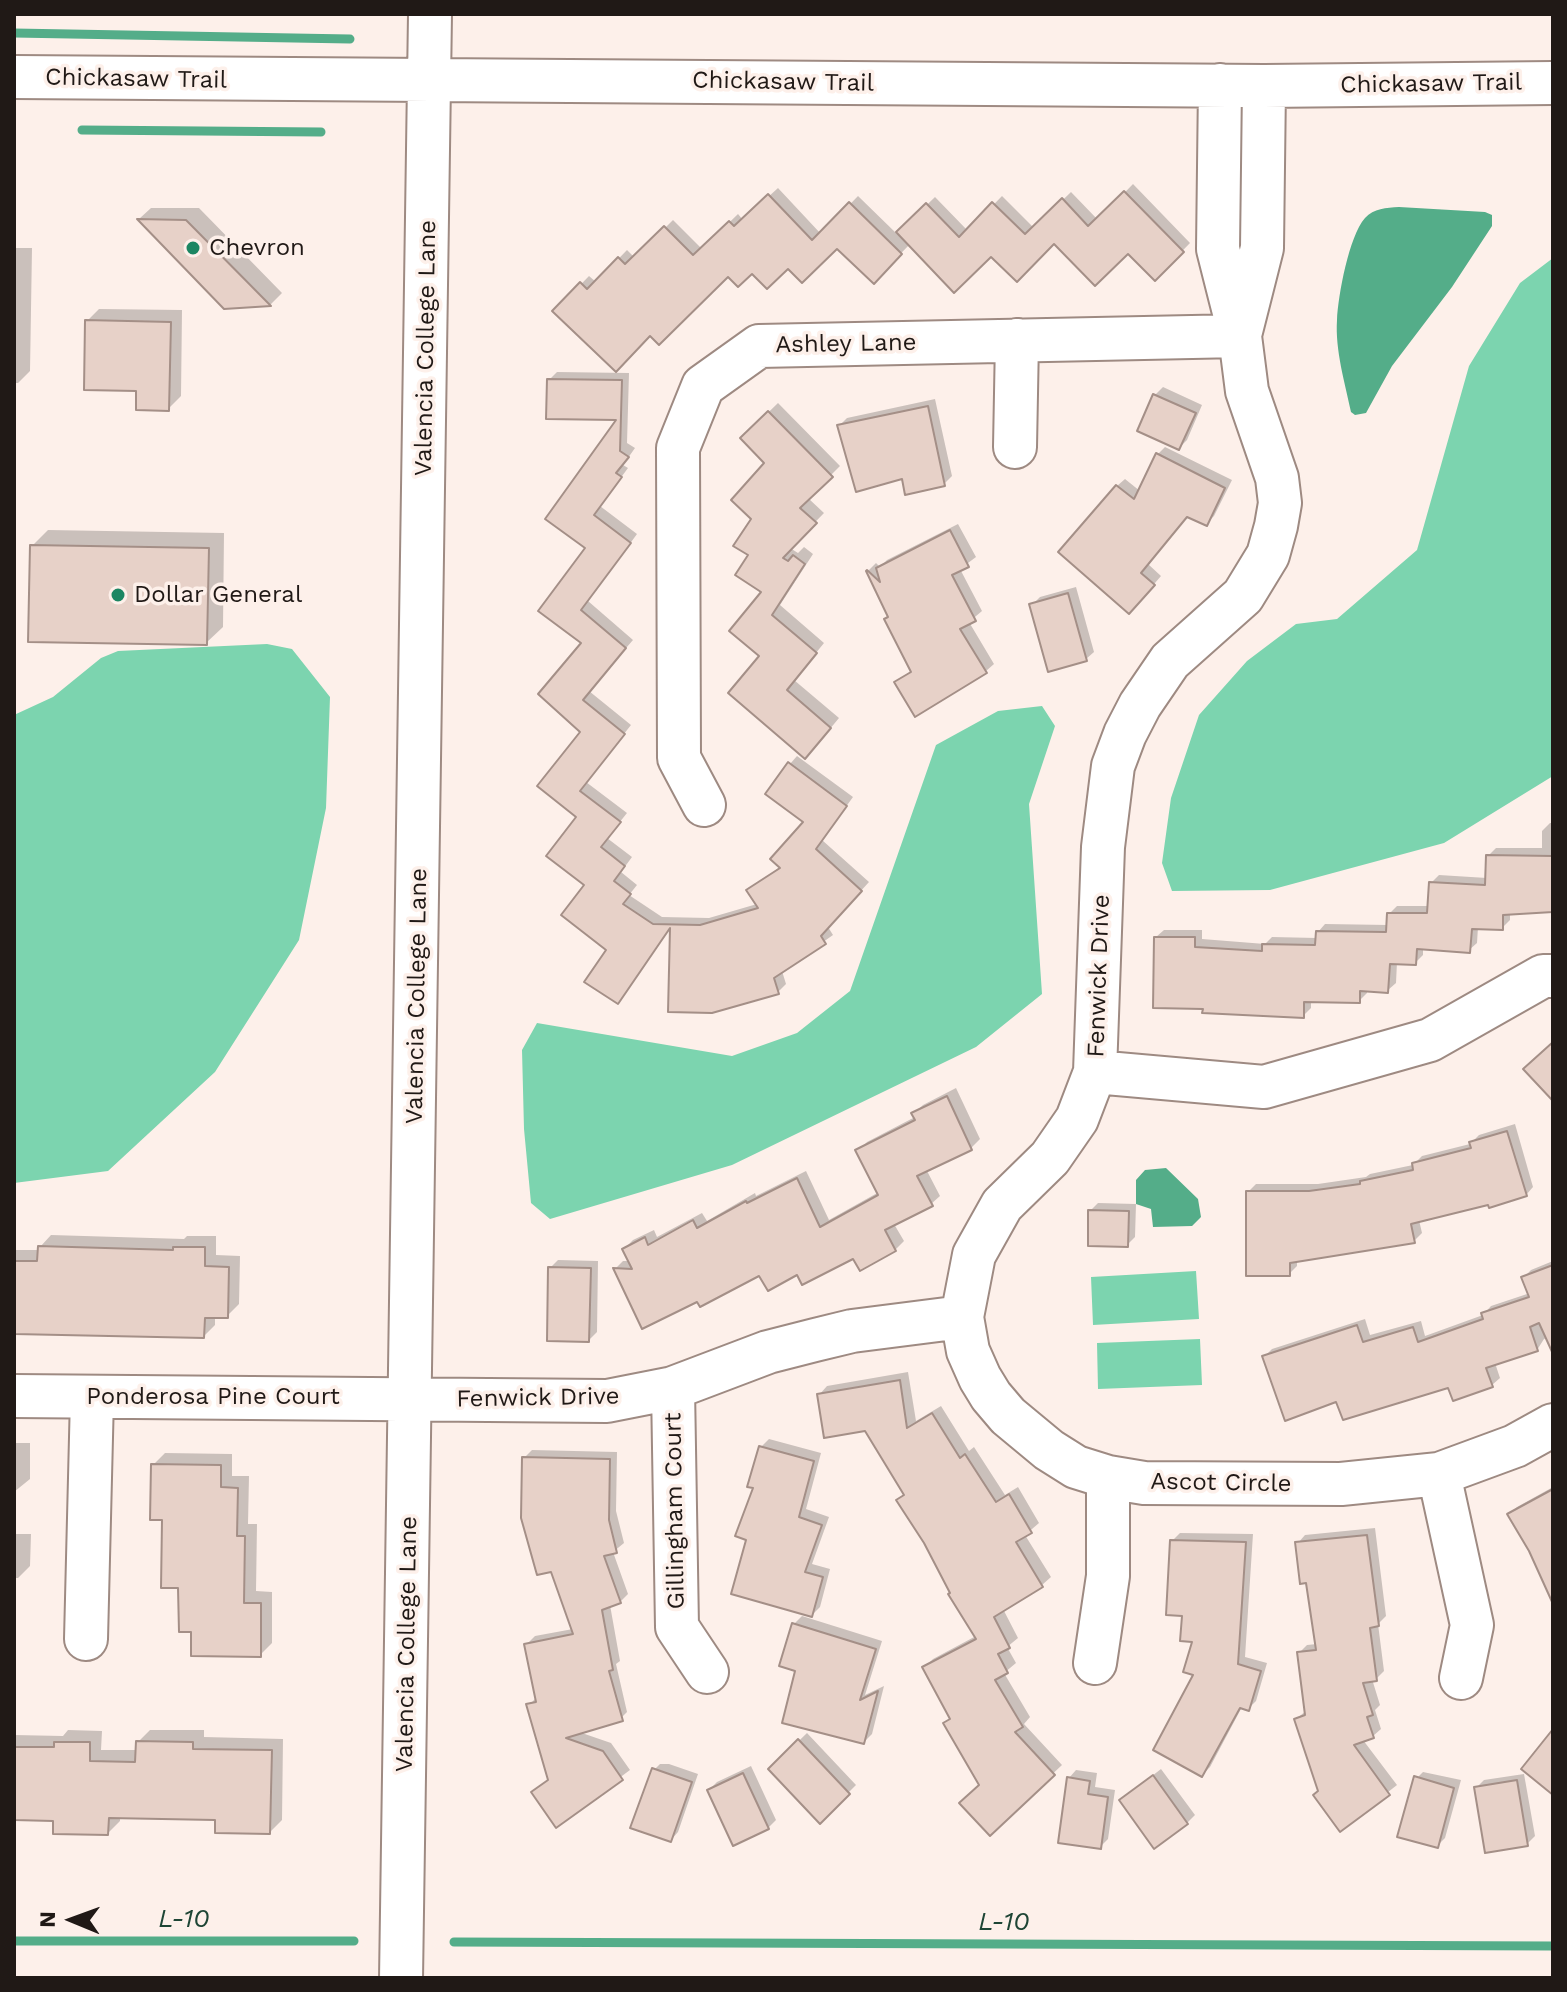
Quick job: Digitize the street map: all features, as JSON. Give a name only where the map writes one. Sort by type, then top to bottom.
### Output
[{"type":"street","name":"Valencia College Lane","points":[[401,1978],[430,14]]},
{"type":"street","name":"Chickasaw Trail","points":[[14,77],[1264,86],[1553,83]]},
{"type":"street","name":"Fenwick Drive","points":[[411,1399],[607,1401],[673,1388],[768,1352],[852,1331],[962,1317],[974,1255],[1002,1205],[1050,1158],[1077,1119],[1095,1072],[1103,847],[1113,766],[1125,734],[1158,677],[1187,645],[1243,596],[1268,555],[1276,526],[1280,503],[1277,478],[1247,391],[1240,336],[1218,249],[1220,85]]},
{"type":"street","name":"Fenwick Drive","points":[[1240,336],[1262,248],[1264,86]]},
{"type":"street","name":"Ashley Lane","points":[[704,805],[679,758],[678,526],[678,448],[703,386],[759,346],[1240,336]]},
{"type":"street","points":[[1015,447],[1017,340]]},
{"type":"street","points":[[1095,1072],[1264,1087],[1430,1040],[1543,976],[1553,976]]},
{"type":"street","name":"Ascot Circle","points":[[962,1317],[968,1351],[980,1378],[1008,1416],[1062,1459],[1108,1477],[1182,1485],[1341,1484],[1439,1474],[1515,1446],[1553,1425]]},
{"type":"street","name":"Gillingham Court","points":[[673,1388],[677,1627],[707,1672]]},
{"type":"street","name":"Ponderosa Pine Court","points":[[14,1396],[411,1399]]},
{"type":"street","points":[[86,1639],[92,1397]]},
{"type":"street","points":[[1439,1474],[1472,1625],[1461,1678]]},
{"type":"street","points":[[1095,1663],[1108,1576],[1108,1477]]},
{"type":"shaded area","points":[[1399,207],[1485,212],[1492,215],[1492,226],[1452,287],[1392,366],[1366,413],[1355,415],[1351,412],[1338,343],[1337,320],[1342,282],[1354,238],[1365,218],[1376,210]]},
{"type":"shaded area","points":[[1553,258],[1553,776],[1444,843],[1270,890],[1172,891],[1162,863],[1171,798],[1199,715],[1247,661],[1296,624],[1337,619],[1417,550],[1469,366],[1520,283]]},
{"type":"shaded area","points":[[267,644],[292,649],[330,697],[326,808],[299,940],[215,1072],[108,1171],[14,1183],[14,715],[53,697],[101,658],[118,651]]},
{"type":"shaded area","points":[[1042,706],[1055,726],[1029,804],[1042,994],[976,1047],[732,1165],[550,1219],[531,1203],[524,1129],[522,1050],[537,1023],[732,1056],[797,1033],[850,991],[936,745],[998,711]]},
{"type":"shaded area","points":[[1166,1168],[1198,1199],[1201,1217],[1192,1226],[1153,1227],[1151,1209],[1136,1204],[1136,1180],[1145,1170]]},
{"type":"shaded area","points":[[1196,1271],[1199,1319],[1093,1325],[1091,1277]]},
{"type":"shaded area","points":[[1200,1339],[1202,1385],[1098,1389],[1097,1343]]},
{"type":"building","points":[[1124,191],[1184,252],[1155,281],[1128,254],[1095,286],[1054,244],[1017,282],[991,257],[954,293],[896,232],[926,203],[959,237],[992,202],[1025,234],[1062,198],[1088,226]]},
{"type":"building","points":[[768,194],[812,240],[849,202],[902,254],[874,284],[837,249],[802,283],[788,269],[767,289],[752,274],[738,287],[728,277],[659,345],[650,336],[616,372],[552,311],[580,282],[587,289],[618,257],[625,264],[664,226],[693,255],[729,221],[734,226]]},
{"type":"building","points":[[137,219],[186,220],[271,306],[224,309]]},
{"type":"building","points":[[85,320],[171,322],[169,411],[136,410],[136,391],[84,390]]},
{"type":"building","points":[[547,379],[622,380],[620,451],[629,457],[616,473],[622,477],[594,515],[631,543],[581,610],[626,648],[583,700],[625,734],[580,791],[621,822],[601,847],[625,866],[614,881],[631,894],[623,904],[653,924],[700,925],[758,908],[746,890],[780,868],[770,859],[803,822],[765,794],[788,762],[847,806],[816,849],[862,891],[821,936],[826,944],[774,978],[779,994],[712,1013],[668,1012],[670,928],[618,1004],[584,982],[606,950],[561,915],[584,885],[546,856],[576,817],[537,786],[580,732],[538,694],[581,643],[538,611],[585,548],[545,519],[616,420],[546,419]]},
{"type":"building","points":[[1153,394],[1196,413],[1179,450],[1137,431]]},
{"type":"building","points":[[928,406],[945,486],[905,495],[902,479],[856,492],[837,425]]},
{"type":"building","points":[[768,411],[833,477],[800,508],[817,523],[783,558],[788,561],[793,555],[805,564],[772,615],[817,653],[787,690],[831,728],[805,759],[728,693],[759,656],[729,631],[761,592],[735,575],[748,555],[733,546],[751,519],[731,500],[764,463],[740,438]]},
{"type":"building","points":[[1156,453],[1225,488],[1207,526],[1187,517],[1141,573],[1155,585],[1129,614],[1058,552],[1116,485],[1134,499]]},
{"type":"building","points":[[950,530],[969,567],[952,575],[976,621],[960,629],[987,673],[915,717],[894,682],[911,672],[884,619],[888,617],[866,571],[880,582],[876,568]]},
{"type":"building","name":"Dollar General","points":[[30,545],[209,548],[207,645],[28,642]]},
{"type":"building","points":[[1068,593],[1087,661],[1048,672],[1029,604]]},
{"type":"building","points":[[1486,855],[1553,856],[1553,912],[1503,915],[1503,930],[1472,929],[1470,953],[1417,949],[1416,965],[1390,964],[1388,993],[1360,991],[1360,1003],[1304,1002],[1304,1018],[1153,1008],[1154,937],[1195,937],[1195,947],[1262,951],[1262,944],[1315,945],[1316,931],[1386,932],[1387,913],[1427,913],[1429,882],[1485,885]]},
{"type":"building","points":[[1553,1042],[1553,1101],[1523,1069]]},
{"type":"building","points":[[947,1096],[972,1150],[917,1176],[933,1206],[885,1230],[896,1251],[860,1271],[853,1259],[802,1285],[797,1275],[768,1291],[759,1276],[700,1307],[697,1302],[642,1329],[613,1268],[632,1269],[622,1249],[645,1237],[648,1245],[693,1220],[697,1228],[797,1178],[820,1227],[878,1195],[855,1150],[915,1120],[911,1113]]},
{"type":"building","points":[[1507,1131],[1527,1196],[1489,1208],[1488,1205],[1411,1224],[1415,1243],[1290,1263],[1290,1276],[1246,1276],[1246,1191],[1309,1191],[1360,1184],[1360,1181],[1413,1170],[1412,1163],[1471,1148],[1469,1142]]},
{"type":"building","points":[[1088,1210],[1129,1211],[1128,1247],[1088,1246]]},
{"type":"building","points":[[38,1246],[173,1250],[173,1247],[205,1247],[205,1266],[229,1267],[228,1318],[205,1318],[204,1338],[14,1334],[14,1261],[37,1261]]},
{"type":"building","points":[[1553,1265],[1553,1354],[1539,1323],[1530,1327],[1538,1351],[1486,1368],[1493,1387],[1453,1401],[1448,1388],[1343,1420],[1336,1402],[1285,1421],[1262,1356],[1357,1325],[1363,1342],[1413,1327],[1418,1342],[1483,1319],[1481,1313],[1529,1297],[1521,1277]]},
{"type":"building","points":[[548,1267],[591,1268],[589,1342],[547,1341]]},
{"type":"building","points":[[900,1380],[907,1428],[932,1413],[960,1458],[965,1454],[996,1502],[1009,1494],[1032,1533],[1016,1542],[1043,1587],[994,1617],[1010,1648],[998,1654],[1008,1673],[995,1680],[1023,1727],[1015,1732],[1055,1775],[990,1836],[959,1803],[979,1785],[943,1723],[950,1719],[922,1667],[976,1639],[948,1594],[924,1543],[896,1500],[904,1495],[865,1431],[824,1438],[817,1394]]},
{"type":"building","points":[[759,1446],[814,1461],[799,1517],[822,1525],[805,1572],[823,1577],[812,1617],[731,1594],[746,1540],[735,1536],[753,1488],[747,1487]]},
{"type":"building","points":[[522,1457],[610,1459],[609,1520],[617,1553],[604,1556],[621,1603],[602,1610],[613,1670],[609,1671],[623,1721],[566,1738],[603,1751],[623,1780],[556,1828],[531,1792],[548,1780],[526,1704],[536,1702],[524,1644],[573,1634],[551,1572],[537,1575],[521,1518]]},
{"type":"building","points":[[151,1464],[221,1465],[221,1487],[238,1488],[237,1536],[245,1536],[244,1603],[261,1603],[261,1657],[191,1656],[191,1632],[179,1632],[178,1588],[161,1588],[162,1520],[150,1520]]},
{"type":"building","points":[[1553,1489],[1553,1604],[1529,1551],[1507,1514]]},
{"type":"building","points":[[1367,1535],[1379,1626],[1370,1628],[1377,1681],[1363,1683],[1373,1715],[1367,1717],[1374,1738],[1354,1745],[1390,1795],[1340,1832],[1313,1795],[1318,1791],[1294,1719],[1305,1715],[1297,1652],[1316,1650],[1306,1583],[1300,1584],[1295,1542]]},
{"type":"building","points":[[1170,1540],[1246,1542],[1238,1664],[1261,1671],[1249,1711],[1240,1708],[1202,1777],[1153,1750],[1193,1675],[1183,1672],[1192,1642],[1180,1641],[1182,1616],[1166,1615]]},
{"type":"building","points":[[792,1623],[876,1649],[860,1700],[878,1691],[864,1744],[782,1723],[795,1671],[779,1666]]},
{"type":"building","points":[[1553,1729],[1553,1795],[1521,1769]]},
{"type":"building","points":[[798,1739],[850,1794],[820,1824],[768,1769]]},
{"type":"building","points":[[136,1741],[193,1742],[193,1749],[272,1750],[270,1834],[215,1833],[215,1820],[109,1818],[108,1835],[53,1834],[53,1821],[14,1820],[14,1747],[54,1747],[54,1742],[90,1742],[90,1761],[135,1762]]},
{"type":"building","points":[[652,1768],[692,1782],[671,1842],[630,1828]]},
{"type":"building","points":[[743,1773],[769,1829],[733,1846],[707,1790]]},
{"type":"building","points":[[1153,1775],[1188,1824],[1154,1849],[1119,1800]]},
{"type":"building","points":[[1414,1776],[1454,1788],[1438,1848],[1397,1837]]},
{"type":"building","points":[[1067,1777],[1090,1781],[1088,1794],[1108,1797],[1101,1849],[1058,1843]]},
{"type":"building","points":[[1517,1780],[1528,1846],[1485,1853],[1474,1787]]},
{"type":"waterway","points":[[14,33],[350,39]]},
{"type":"waterway","points":[[82,130],[321,132]]},
{"type":"waterway","name":"L-10","points":[[14,1941],[354,1941]]},
{"type":"waterway","name":"L-10","points":[[454,1942],[1553,1946]]},
{"type":"place","name":"Chevron","points":[[193,248]]},
{"type":"place","name":"Dollar General","points":[[118,595]]}]
